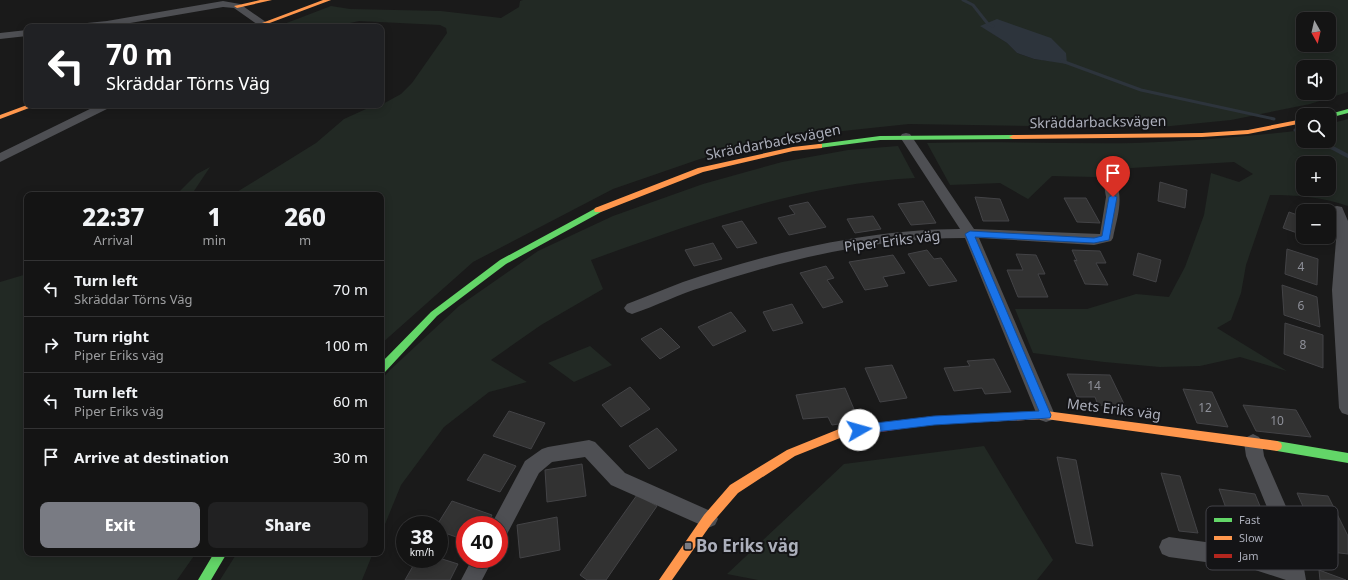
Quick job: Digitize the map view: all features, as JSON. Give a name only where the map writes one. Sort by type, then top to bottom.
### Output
[{"type":"main road","points":[[237,6],[269,0]]},
{"type":"main road","points":[[260,24],[314,0]]},
{"type":"main road","points":[[261,24],[328,0]]},
{"type":"main road","points":[[0,111],[24,103]]},
{"type":"main road","points":[[0,117],[26,108]]},
{"type":"main road","points":[[1336,114],[1348,111]]},
{"type":"main road","name":"Skräddarbacksvägen","points":[[384,366],[434,314],[503,262],[599,210],[701,170],[821,144],[906,137],[1202,135],[1248,132],[1296,122]]},
{"type":"main road","name":"Mets Eriks väg","points":[[708,519],[734,489],[791,453],[844,432],[934,420],[1046,415],[1253,442],[1348,458]]},
{"type":"main road","points":[[665,580],[708,519]]},
{"type":"main road","points":[[204,580],[219,556]]},
{"type":"street","points":[[107,24],[226,2],[237,6],[257,24]]},
{"type":"street","points":[[0,36],[24,33]]},
{"type":"street","points":[[0,158],[101,108]]},
{"type":"street","points":[[906,137],[970,234],[1046,415]]},
{"type":"street","name":"Piper Eriks väg","points":[[632,308],[696,283],[770,261],[829,248],[913,236],[970,234],[1094,240],[1106,238],[1113,197],[1110,185]]},
{"type":"street","points":[[1338,210],[1344,228],[1340,290],[1348,408]]},
{"type":"street","points":[[1253,442],[1255,456],[1276,506]]},
{"type":"street","points":[[505,516],[532,467],[548,455],[589,448],[618,479],[708,519]]},
{"type":"street","points":[[1169,547],[1206,552]]},
{"type":"street","points":[[471,580],[477,568]]},
{"type":"street","points":[[1280,570],[1295,576]]},
{"type":"shaded area","points":[[523,0],[1348,0],[1348,92],[1336,96],[1336,60],[1296,60],[1296,100],[1323,100],[1310,104],[1231,120],[1151,128],[909,124],[786,137],[700,159],[613,189],[473,262],[384,341],[384,192],[237,192],[316,143],[344,119],[366,109],[384,108],[384,103],[401,94],[412,83],[447,33],[446,28],[440,25],[359,21],[346,24],[284,24],[331,6],[350,9],[441,11],[501,18],[519,7],[520,1]],"holes":[[[988,24],[1067,63],[1034,59],[1017,53],[1007,43],[981,26]]]},
{"type":"shaded area","points":[[997,19],[1051,38],[1066,53],[1067,64],[1034,59],[1017,53],[1007,43],[980,26]]},
{"type":"shaded area","points":[[1348,119],[1348,206],[1329,200],[1300,196],[1336,196],[1336,156],[1296,156],[1296,196],[1270,195],[1246,265],[1241,293],[1231,320],[1217,328],[1287,371],[1240,357],[1200,366],[1160,367],[1033,353],[1015,309],[1087,309],[1136,294],[1169,297],[1185,267],[1204,215],[1211,173],[1239,182],[1253,174],[1234,162],[1131,168],[1112,175],[1094,177],[1052,176],[1028,199],[1000,183],[950,185],[927,143],[1136,143],[1262,135],[1296,131],[1296,148],[1336,148],[1336,122]]},
{"type":"shaded area","points":[[898,146],[915,178],[832,188],[750,207],[670,232],[591,260],[603,289],[541,325],[491,360],[527,382],[489,392],[444,427],[401,485],[384,527],[384,377],[459,306],[538,251],[613,216],[703,184],[782,162],[848,150]]},
{"type":"shaded area","points":[[210,167],[193,192],[179,192],[197,174]]},
{"type":"shaded area","points":[[24,275],[24,556],[194,556],[177,580],[0,580],[0,282]]},
{"type":"shaded area","points":[[590,346],[612,365],[574,382],[548,363]]},
{"type":"shaded area","points":[[984,446],[1053,560],[1037,580],[758,580],[727,574],[844,464]]},
{"type":"shaded area","points":[[235,556],[372,556],[362,580],[220,580]]},
{"type":"building","points":[[1160,182],[1187,190],[1185,208],[1158,201]]},
{"type":"building","points":[[975,197],[1000,199],[1009,221],[983,221]]},
{"type":"building","points":[[1064,198],[1086,198],[1100,223],[1077,222]]},
{"type":"building","points":[[923,201],[936,223],[911,225],[898,204]]},
{"type":"building","points":[[808,202],[826,227],[789,235],[778,218],[795,214],[789,206]]},
{"type":"building","points":[[1289,212],[1296,214],[1296,233],[1283,228]]},
{"type":"building","points":[[873,216],[881,229],[855,233],[847,219]]},
{"type":"building","points":[[742,221],[757,243],[737,248],[722,226]]},
{"type":"building","points":[[713,243],[722,259],[694,266],[685,250]]},
{"type":"building","points":[[1287,249],[1318,259],[1317,285],[1285,274]]},
{"type":"building","points":[[927,250],[934,259],[941,258],[957,281],[929,286],[908,254]]},
{"type":"building","points":[[1072,250],[1100,251],[1106,263],[1096,263],[1108,285],[1085,284],[1074,260],[1077,261]]},
{"type":"building","points":[[1138,253],[1161,260],[1156,282],[1133,275]]},
{"type":"building","points":[[1016,254],[1036,255],[1045,274],[1038,274],[1048,297],[1018,297],[1007,270],[1023,270]]},
{"type":"building","points":[[893,255],[905,273],[883,277],[888,286],[865,290],[849,262]]},
{"type":"building","points":[[826,266],[834,278],[827,280],[843,302],[823,308],[800,273]]},
{"type":"building","points":[[1282,285],[1317,297],[1320,327],[1284,315]]},
{"type":"building","points":[[792,304],[803,323],[773,331],[763,312]]},
{"type":"building","points":[[731,312],[746,331],[713,346],[698,327]]},
{"type":"building","points":[[1285,323],[1323,335],[1323,368],[1284,354]]},
{"type":"building","points":[[661,328],[680,347],[660,359],[641,339]]},
{"type":"building","points":[[994,359],[1011,392],[985,394],[982,388],[954,391],[944,368],[970,366],[967,361]]},
{"type":"building","points":[[892,365],[907,398],[880,402],[865,368]]},
{"type":"building","points":[[1067,374],[1110,375],[1125,406],[1098,405],[1095,397],[1077,397]]},
{"type":"building","points":[[630,387],[650,409],[621,427],[602,405]]},
{"type":"building","points":[[845,388],[859,421],[832,425],[828,417],[803,419],[796,395]]},
{"type":"building","points":[[1183,389],[1212,392],[1228,427],[1197,423]]},
{"type":"building","points":[[1243,405],[1296,410],[1311,437],[1256,431]]},
{"type":"building","points":[[509,411],[545,423],[531,449],[493,436]]},
{"type":"building","points":[[657,428],[677,450],[649,469],[629,446]]},
{"type":"building","points":[[484,454],[516,466],[500,492],[467,480]]},
{"type":"building","points":[[1057,457],[1076,460],[1093,546],[1076,543]]},
{"type":"building","points":[[582,464],[586,496],[547,502],[545,470]]},
{"type":"building","points":[[1161,473],[1180,476],[1198,533],[1179,531]]},
{"type":"building","points":[[1219,489],[1255,494],[1260,506],[1225,506]]},
{"type":"building","points":[[1297,493],[1328,496],[1333,506],[1303,506]]},
{"type":"building","points":[[637,495],[657,506],[606,580],[587,580],[580,575]]},
{"type":"building","points":[[452,501],[492,515],[456,516],[456,537],[448,534],[448,516],[443,516]]},
{"type":"building","points":[[1338,516],[1348,536],[1348,554],[1338,553]]},
{"type":"building","points":[[557,517],[560,550],[520,558],[517,525]]},
{"type":"building","points":[[448,561],[456,563],[456,568],[450,580],[405,580],[412,568],[448,568]]},
{"type":"building","points":[[1319,570],[1346,580],[1320,580]]},
{"type":"waterway","points":[[963,0],[973,5],[988,24],[993,26]]},
{"type":"waterway","points":[[1062,61],[1141,90],[1274,119]]},
{"type":"waterway","points":[[1333,148],[1348,156]]},
{"type":"traffic: fast","points":[[1336,114],[1348,111]]},
{"type":"traffic: fast","points":[[819,146],[880,138],[1013,137]]},
{"type":"traffic: fast","points":[[384,366],[434,314],[503,262],[598,210]]},
{"type":"traffic: fast","points":[[1277,446],[1348,458]]},
{"type":"traffic: fast","points":[[204,580],[219,556]]},
{"type":"traffic: slow","points":[[237,6],[269,0]]},
{"type":"traffic: slow","points":[[262,24],[328,0]]},
{"type":"traffic: slow","points":[[0,117],[26,108]]},
{"type":"traffic: slow","points":[[1013,137],[1202,135],[1248,132],[1296,122]]},
{"type":"traffic: slow","points":[[598,210],[701,170],[793,149],[819,146]]},
{"type":"traffic: slow","points":[[984,418],[1046,415],[1277,446]]},
{"type":"traffic: slow","points":[[665,580],[708,519],[734,489],[791,453],[844,432],[862,430]]},
{"type":"traffic: jam","points":[[862,430],[934,420],[984,418]]},
{"type":"place","name":"Bo Eriks väg","points":[[688,546]]},
{"type":"route","points":[[859,430],[934,420],[1046,415],[970,234],[1094,240],[1106,238],[1113,197]]}]
